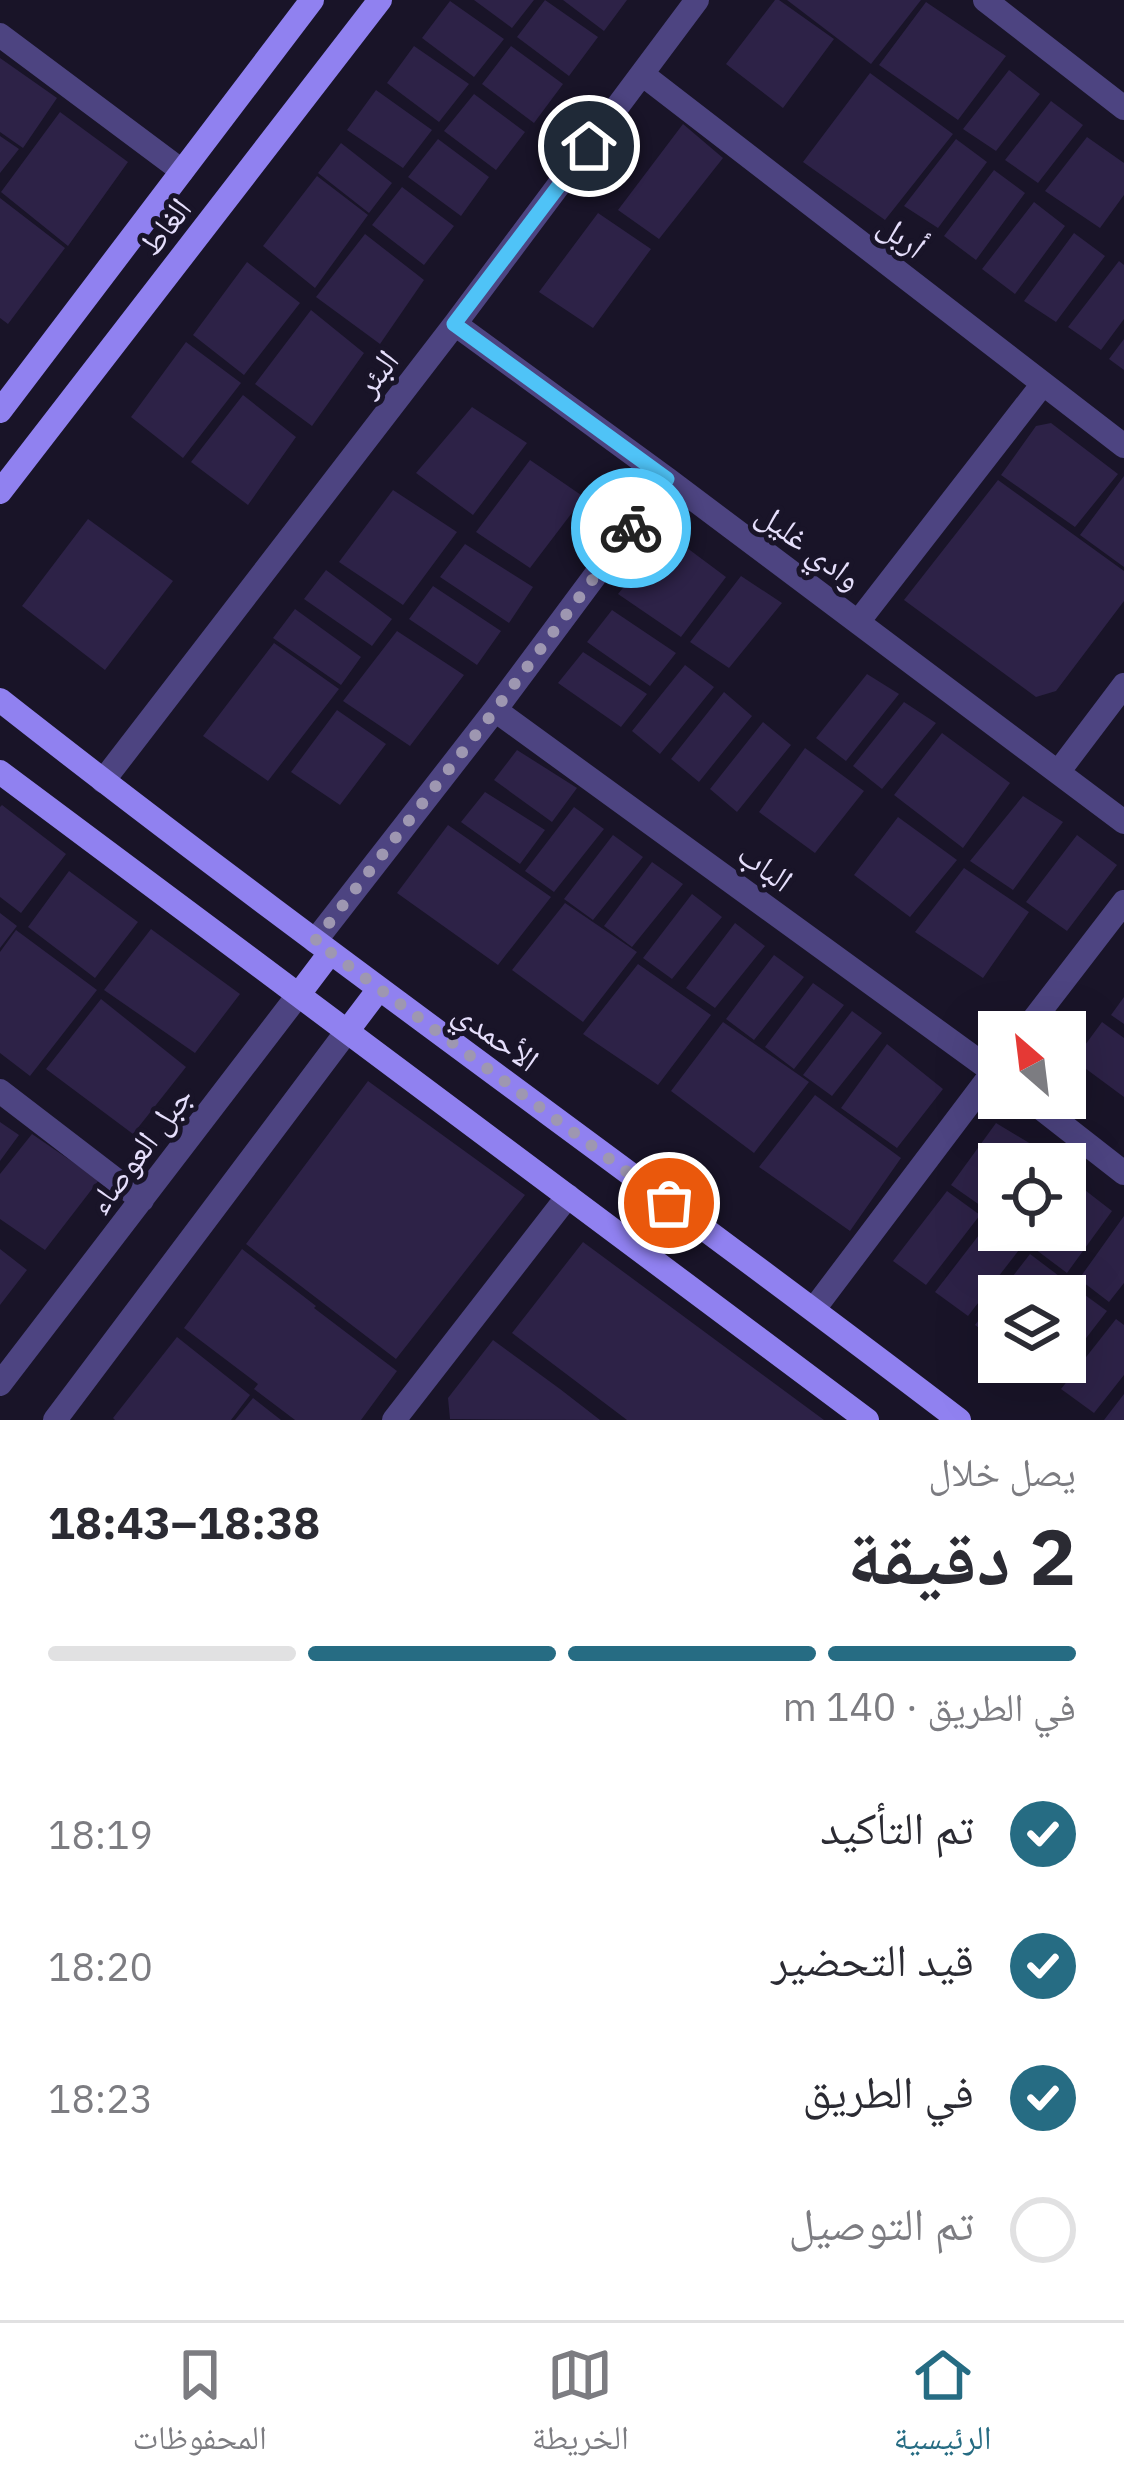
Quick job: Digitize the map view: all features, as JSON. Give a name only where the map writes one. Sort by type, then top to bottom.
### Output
[{"type":"street","name":"الغاط","points":[[0,411],[312,0]]},
{"type":"street","name":"الغاط","points":[[0,492],[380,0]]},
{"type":"street","name":"البئر","points":[[103,781],[697,0]]},
{"type":"street","points":[[985,0],[1119,93]]},
{"type":"street","points":[[0,35],[182,171]]},
{"type":"street","name":"أربل","points":[[642,74],[1124,446]]},
{"type":"street","name":"وادي غليل","points":[[454,324],[1124,822]]},
{"type":"street","points":[[858,622],[1042,385]]},
{"type":"street","points":[[322,947],[667,479]]},
{"type":"street","points":[[1059,771],[1124,685]]},
{"type":"street","name":"الأحمدي","points":[[0,700],[322,947],[958,1420]]},
{"type":"street","name":"الباب","points":[[495,710],[978,1056]]},
{"type":"street","points":[[0,772],[867,1420]]},
{"type":"street","points":[[1040,1011],[1124,902]]},
{"type":"street","name":"جبل العوصاء","points":[[0,1384],[299,994],[322,947]]},
{"type":"street","points":[[55,1420],[379,989]]},
{"type":"street","points":[[0,1091],[142,1200]]},
{"type":"street","points":[[814,1309],[978,1095]]},
{"type":"street","points":[[1055,1119],[1124,1173]]},
{"type":"street","points":[[406,1416],[568,1196]]},
{"type":"building","points":[[474,0],[534,0],[512,28]]},
{"type":"building","points":[[545,0],[598,37],[569,76],[517,37]]},
{"type":"building","points":[[563,0],[627,0],[604,31]]},
{"type":"building","points":[[775,0],[834,39],[783,108],[726,64]]},
{"type":"building","points":[[787,0],[921,0],[871,64]]},
{"type":"building","points":[[450,1],[504,39],[474,77],[422,38]]},
{"type":"building","points":[[926,2],[1006,56],[958,120],[879,65]]},
{"type":"building","points":[[414,46],[469,84],[439,122],[387,83]]},
{"type":"building","points":[[511,46],[563,84],[534,123],[482,84]]},
{"type":"building","points":[[0,58],[57,98],[23,148],[0,132]]},
{"type":"building","points":[[1009,70],[1040,94],[996,151],[963,129]]},
{"type":"building","points":[[870,73],[953,134],[885,220],[803,162]]},
{"type":"building","points":[[376,90],[432,130],[403,168],[347,130]]},
{"type":"building","points":[[474,94],[525,132],[496,170],[444,131]]},
{"type":"building","points":[[1051,101],[1083,125],[1038,183],[1005,160]]},
{"type":"building","points":[[60,112],[128,162],[68,246],[1,192]]},
{"type":"building","points":[[683,124],[723,158],[659,239],[618,210]]},
{"type":"building","points":[[0,136],[19,149],[0,173]]},
{"type":"building","points":[[1087,137],[1124,163],[1124,195],[1100,228],[1045,191]]},
{"type":"building","points":[[438,139],[489,177],[461,216],[408,177]]},
{"type":"building","points":[[956,139],[987,162],[938,228],[904,206]]},
{"type":"building","points":[[341,143],[392,183],[369,213],[318,173]]},
{"type":"building","points":[[994,170],[1025,193],[976,260],[944,236]]},
{"type":"building","points":[[317,176],[368,215],[315,288],[263,246]]},
{"type":"building","points":[[402,187],[454,226],[424,265],[372,225]]},
{"type":"building","points":[[0,198],[65,248],[8,324],[0,318]]},
{"type":"building","points":[[1034,202],[1065,226],[1015,294],[982,269]]},
{"type":"building","points":[[598,213],[651,249],[593,328],[539,292]]},
{"type":"building","points":[[1074,233],[1105,256],[1056,322],[1024,301]]},
{"type":"building","points":[[365,234],[424,280],[380,344],[316,297]]},
{"type":"building","points":[[1119,261],[1124,265],[1124,319],[1101,350],[1068,327]]},
{"type":"building","points":[[247,262],[300,303],[244,375],[193,335]]},
{"type":"building","points":[[311,310],[364,353],[312,426],[255,384]]},
{"type":"building","points":[[1124,339],[1124,370],[1109,359]]},
{"type":"building","points":[[186,342],[241,383],[183,458],[131,417]]},
{"type":"building","points":[[243,395],[296,437],[248,505],[191,462]]},
{"type":"building","points":[[472,407],[527,443],[473,515],[416,473]]},
{"type":"building","points":[[1051,423],[1118,474],[1075,527],[1001,475],[1036,426]]},
{"type":"building","points":[[530,460],[584,497],[530,568],[476,532]]},
{"type":"building","points":[[1124,476],[1124,567],[1080,535]]},
{"type":"building","points":[[998,480],[1124,571],[1124,601],[1056,691],[1036,697],[904,600]]},
{"type":"building","points":[[393,490],[457,532],[403,605],[339,562]]},
{"type":"building","points":[[88,519],[173,581],[105,670],[22,606]]},
{"type":"building","points":[[667,533],[726,577],[681,637],[618,594]]},
{"type":"building","points":[[465,544],[533,587],[509,623],[440,577]]},
{"type":"building","points":[[326,570],[392,619],[372,646],[304,599]]},
{"type":"building","points":[[741,576],[782,603],[729,668],[690,642]]},
{"type":"building","points":[[433,586],[501,631],[477,665],[409,619]]},
{"type":"building","points":[[295,609],[361,657],[341,685],[273,638]]},
{"type":"building","points":[[612,610],[676,653],[650,686],[587,642]]},
{"type":"building","points":[[397,631],[464,675],[410,746],[343,701]]},
{"type":"building","points":[[274,643],[339,689],[268,781],[203,736]]},
{"type":"building","points":[[583,652],[647,694],[621,727],[558,683]]},
{"type":"building","points":[[685,665],[714,687],[660,754],[632,731]]},
{"type":"building","points":[[867,674],[899,694],[846,761],[816,738]]},
{"type":"building","points":[[724,692],[752,716],[699,782],[671,759]]},
{"type":"building","points":[[904,702],[936,723],[882,789],[853,766]]},
{"type":"building","points":[[337,710],[386,744],[340,805],[291,772]]},
{"type":"building","points":[[763,722],[791,745],[737,812],[710,789]]},
{"type":"building","points":[[942,733],[1010,783],[963,848],[894,795]]},
{"type":"building","points":[[805,748],[864,791],[815,853],[759,812]]},
{"type":"building","points":[[517,750],[577,788],[552,822],[494,780]]},
{"type":"building","points":[[485,792],[545,830],[520,864],[461,822]]},
{"type":"building","points":[[1023,796],[1063,822],[1013,890],[970,861]]},
{"type":"building","points":[[2,805],[66,854],[21,913],[0,897]]},
{"type":"building","points":[[574,807],[604,829],[554,892],[525,871]]},
{"type":"building","points":[[898,817],[957,860],[910,917],[854,875]]},
{"type":"building","points":[[448,825],[551,897],[498,965],[397,893]]},
{"type":"building","points":[[613,835],[643,857],[593,920],[564,899]]},
{"type":"building","points":[[1077,835],[1117,865],[1067,931],[1026,902]]},
{"type":"building","points":[[652,862],[683,884],[632,947],[604,926]]},
{"type":"building","points":[[964,868],[1029,912],[983,978],[915,932]]},
{"type":"building","points":[[69,871],[138,922],[95,978],[28,927]]},
{"type":"building","points":[[692,894],[722,917],[672,979],[643,958]]},
{"type":"building","points":[[565,903],[637,952],[583,1022],[512,970]]},
{"type":"building","points":[[0,913],[17,926],[0,948]]},
{"type":"building","points":[[735,923],[765,946],[715,1008],[686,988]]},
{"type":"building","points":[[151,929],[240,994],[195,1053],[104,990]]},
{"type":"building","points":[[16,930],[97,990],[30,1076],[0,1053],[0,952]]},
{"type":"building","points":[[774,955],[804,977],[754,1040],[726,1019]]},
{"type":"building","points":[[638,964],[711,1015],[658,1085],[583,1034]]},
{"type":"building","points":[[813,983],[844,1005],[794,1069],[765,1047]]},
{"type":"building","points":[[1124,997],[1124,1024],[1111,1015]]},
{"type":"building","points":[[101,999],[186,1067],[133,1134],[46,1069]]},
{"type":"building","points":[[852,1011],[882,1033],[832,1096],[803,1075]]},
{"type":"building","points":[[723,1022],[809,1082],[754,1153],[671,1091]]},
{"type":"building","points":[[1102,1022],[1124,1038],[1124,1097],[1086,1069],[1086,1044]]},
{"type":"building","points":[[887,1044],[943,1089],[897,1148],[841,1108]]},
{"type":"building","points":[[368,1081],[525,1195],[396,1359],[246,1244]]},
{"type":"building","points":[[815,1095],[901,1158],[850,1231],[759,1167]]},
{"type":"building","points":[[0,1122],[19,1135],[0,1161]]},
{"type":"building","points":[[996,1123],[1029,1143],[981,1143]]},
{"type":"building","points":[[32,1134],[99,1180],[45,1250],[0,1219],[0,1174]]},
{"type":"building","points":[[978,1148],[978,1204],[951,1185]]},
{"type":"building","points":[[947,1191],[978,1214],[926,1285],[893,1261]]},
{"type":"building","points":[[1086,1191],[1112,1211],[1086,1247]]},
{"type":"building","points":[[1124,1216],[1124,1283],[1109,1302],[1086,1284],[1086,1275],[1082,1275]]},
{"type":"building","points":[[978,1236],[978,1251],[1018,1251],[1000,1275],[978,1275],[978,1303],[968,1316],[935,1292]]},
{"type":"building","points":[[583,1242],[824,1420],[627,1420],[512,1333]]},
{"type":"building","points":[[0,1249],[27,1270],[0,1305]]},
{"type":"building","points":[[242,1249],[397,1371],[361,1420],[295,1420],[254,1389],[258,1384],[184,1328]]},
{"type":"building","points":[[1038,1251],[1083,1251],[1067,1273]]},
{"type":"building","points":[[1030,1254],[1058,1275],[1014,1275]]},
{"type":"building","points":[[1086,1296],[1107,1311],[1086,1338]]},
{"type":"building","points":[[1116,1319],[1124,1325],[1124,1375],[1094,1413],[1061,1389],[1066,1383],[1086,1383],[1086,1357]]},
{"type":"building","points":[[177,1337],[250,1395],[231,1420],[115,1420],[113,1418]]},
{"type":"building","points":[[493,1340],[600,1420],[450,1419],[448,1398]]},
{"type":"building","points":[[1124,1394],[1124,1420],[1104,1420]]},
{"type":"building","points":[[253,1398],[281,1420],[235,1420]]},
{"type":"way so far","points":[[631,528],[315,941],[669,1203]]},
{"type":"route","points":[[589,146],[454,324],[667,479],[631,528]]}]
